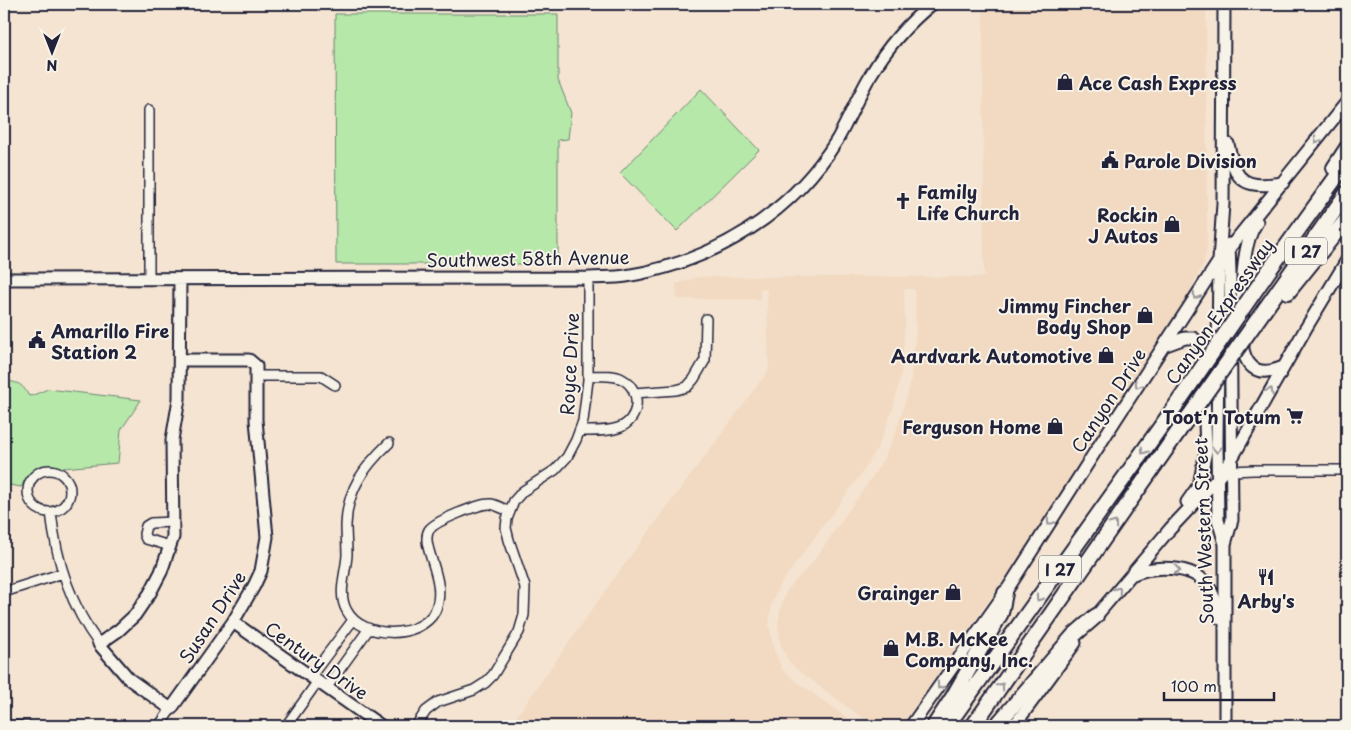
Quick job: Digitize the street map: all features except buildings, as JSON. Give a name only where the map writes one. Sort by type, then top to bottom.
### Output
[{"type":"highway","points":[[1303,223],[1308,210],[1347,148]]},
{"type":"highway","name":"Canyon Expressway","points":[[947,726],[1347,162]]},
{"type":"highway","name":"Canyon Expressway","points":[[973,726],[1178,432],[1234,354],[1247,344],[1347,193]]},
{"type":"highway","points":[[1267,312],[1347,219]]},
{"type":"highway","points":[[934,726],[1001,613],[1005,593]]},
{"type":"highway","points":[[996,726],[1073,636],[1096,616]]},
{"type":"main road","name":"Southwest 58th Avenue","points":[[4,279],[588,278],[625,276],[686,261],[729,242],[752,228],[802,186],[829,151],[842,130],[870,75],[916,16],[932,4]]},
{"type":"main road","name":"South Western Street","points":[[1224,4],[1223,204],[1219,261],[1218,520],[1225,544],[1225,726]]},
{"type":"main road","name":"Canyon Drive","points":[[911,726],[1005,593],[1219,261],[1347,102]]},
{"type":"main road","points":[[1224,131],[1236,173],[1241,178],[1252,184],[1283,183]]},
{"type":"main road","points":[[1283,183],[1253,227],[1247,243],[1244,262],[1243,350],[1248,364],[1256,370],[1268,372],[1283,367]]},
{"type":"main road","points":[[1223,204],[1229,248],[1232,520],[1225,544]]},
{"type":"main road","points":[[1014,726],[1096,616],[1170,528],[1231,466],[1283,367],[1347,260]]},
{"type":"main road","points":[[171,709],[130,679],[99,644],[119,630],[135,615],[161,572],[173,537],[172,440],[179,399],[181,360],[180,279]]},
{"type":"main road","points":[[1165,345],[1177,340],[1193,338],[1199,342],[1205,353],[1206,451],[1203,472],[1199,485],[1170,528]]},
{"type":"main road","points":[[181,360],[249,360],[256,371]]},
{"type":"main road","name":"Susan Drive","points":[[171,709],[233,622],[261,572],[267,537],[256,420],[256,371]]},
{"type":"main road","points":[[1130,576],[1141,570],[1159,568],[1172,568],[1190,572],[1206,583],[1225,627]]},
{"type":"main road","name":"Century Drive","points":[[233,622],[382,726]]},
{"type":"street","points":[[149,279],[150,110]]},
{"type":"street","name":"Royce Drive","points":[[509,511],[514,501],[523,491],[557,468],[567,457],[580,431],[583,421],[588,376],[588,278]]},
{"type":"street","points":[[634,393],[676,390],[687,387],[705,360],[706,319]]},
{"type":"street","points":[[256,371],[320,376],[334,385]]},
{"type":"street","points":[[580,431],[599,432],[617,429],[632,418],[636,409],[634,393],[623,379],[613,376],[588,376]]},
{"type":"street","points":[[389,443],[373,458],[361,474],[348,506],[346,524],[347,556],[342,600],[346,611],[353,620],[368,630],[378,632],[401,632],[426,622],[434,612],[439,597],[437,572],[426,539],[428,531],[436,523],[481,505],[491,504],[509,511],[507,519],[508,534],[525,587],[524,615],[519,632],[497,669],[485,683],[474,690],[438,702],[426,711],[416,726]]},
{"type":"street","points":[[1231,466],[1347,470]]},
{"type":"street","points":[[44,470],[53,470],[61,473],[67,480],[70,488],[69,497],[65,504],[59,510],[51,512],[42,511],[34,506],[29,499],[30,481],[36,474],[44,470]]},
{"type":"street","points":[[51,512],[54,540],[72,599],[87,628],[99,644]]},
{"type":"street","points":[[170,546],[150,541],[146,539],[144,534],[146,526],[152,523],[173,522]]},
{"type":"street","points":[[4,592],[63,573]]},
{"type":"street","points":[[286,726],[318,681],[353,620]]},
{"type":"street","points":[[318,681],[368,630]]},
{"type":"street","name":"Susan Drive","points":[[159,726],[171,709]]},
{"type":"street","points":[[4,726],[27,726]]},
{"type":"shaded area","points":[[983,4],[1206,4],[1207,246],[1204,262],[1189,293],[1015,563],[901,726],[874,726],[800,672],[789,661],[781,646],[778,625],[781,607],[787,590],[813,562],[873,476],[896,432],[910,386],[916,331],[915,289],[904,289],[905,325],[901,372],[894,405],[886,427],[877,448],[864,470],[779,586],[771,605],[769,625],[773,648],[782,669],[794,680],[858,726],[510,726],[613,580],[769,370],[767,289],[760,289],[760,299],[677,299],[676,284],[699,277],[987,277],[984,276]]},
{"type":"green space","points":[[335,14],[558,14],[558,80],[571,113],[568,139],[558,140],[558,264],[336,264]]},
{"type":"green space","points":[[701,89],[759,150],[677,231],[620,173]]},
{"type":"green space","points":[[4,380],[21,385],[28,395],[31,396],[48,389],[141,400],[121,430],[118,463],[63,468],[51,465],[39,466],[27,476],[21,487],[4,484]]},
{"type":"place","name":"Ace Cash Express","points":[[1065,82]]},
{"type":"place","name":"Parole Division","points":[[1110,160]]},
{"type":"place","name":"Family Life Church","points":[[903,201]]},
{"type":"place","name":"Rockin J Autos","points":[[1172,224]]},
{"type":"place","name":"Jimmy Fincher Body Shop","points":[[1145,315]]},
{"type":"place","name":"Amarillo Fire Station 2","points":[[37,340]]},
{"type":"place","name":"Aardvark Automotive","points":[[1106,355]]},
{"type":"place","name":"Toot'n Totum","points":[[1295,416]]},
{"type":"place","name":"Ferguson Home","points":[[1055,426]]},
{"type":"place","name":"Arby's","points":[[1266,577]]},
{"type":"place","name":"Grainger","points":[[953,592]]},
{"type":"place","name":"M.B. McKee Company, Inc.","points":[[891,648]]}]
